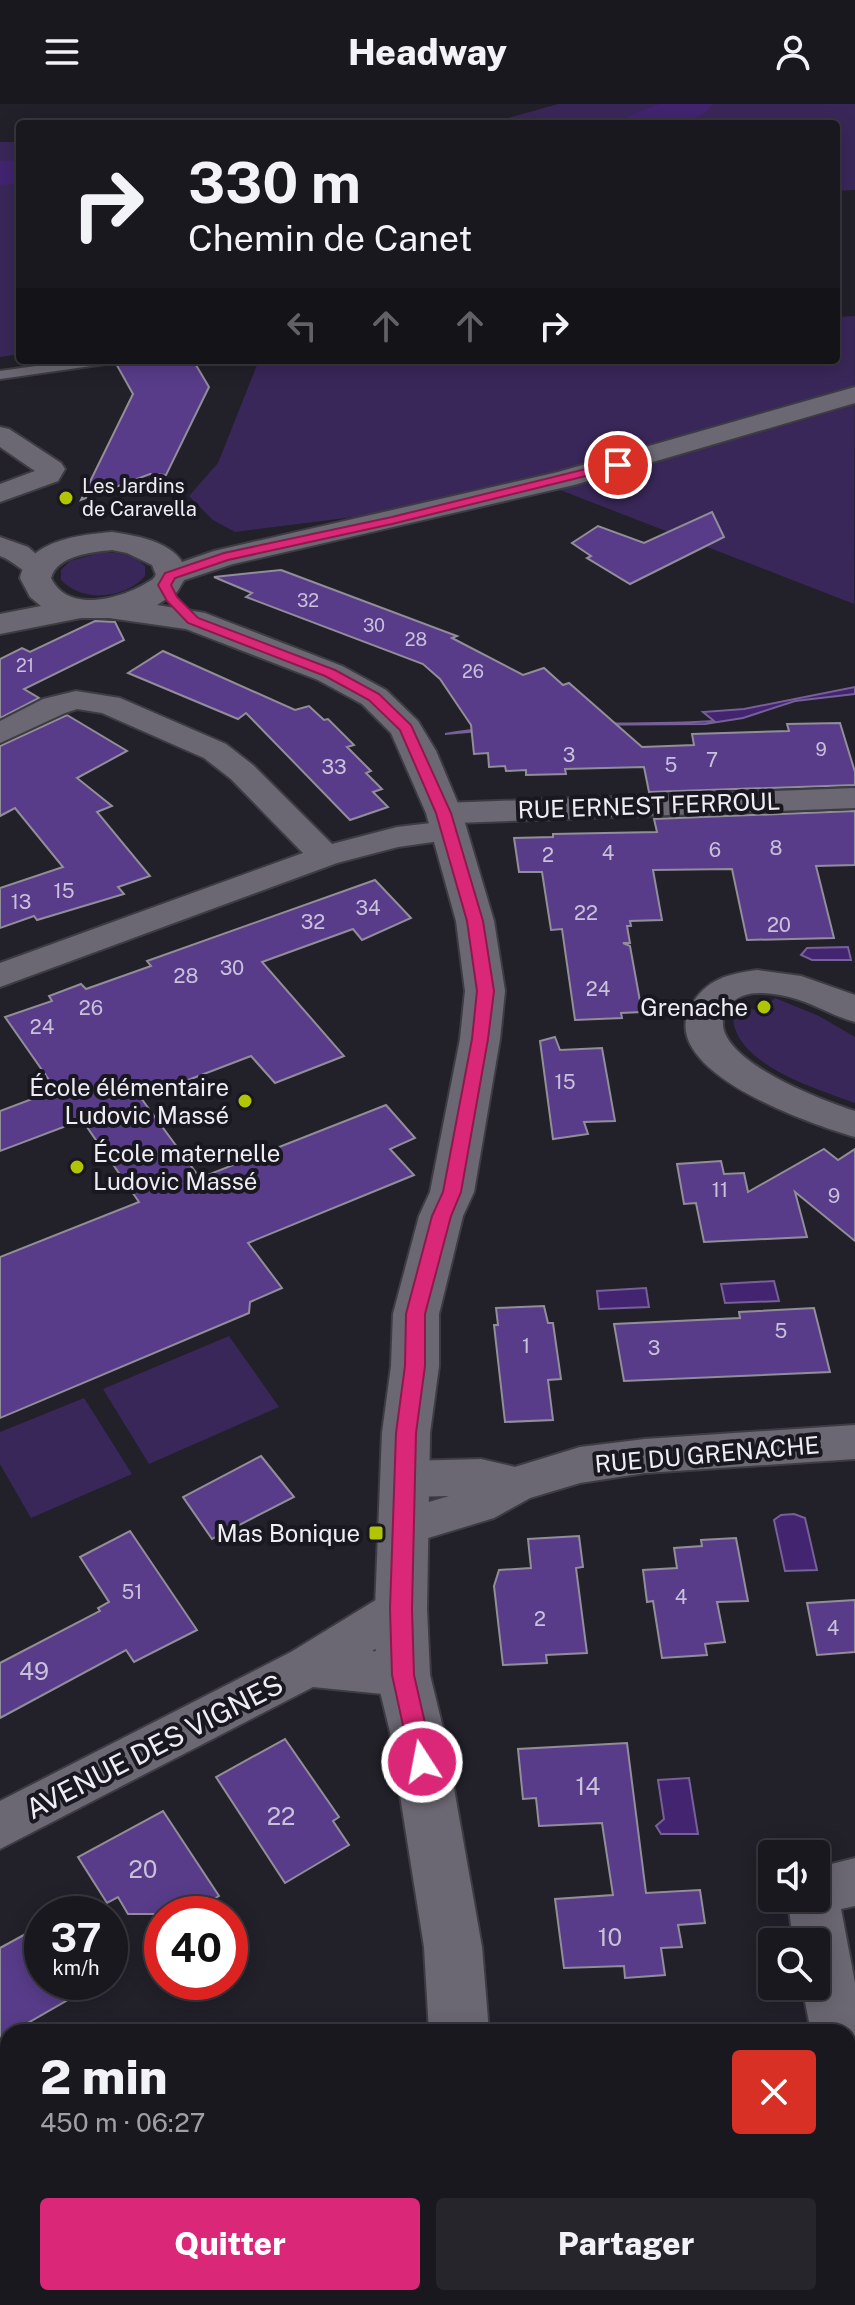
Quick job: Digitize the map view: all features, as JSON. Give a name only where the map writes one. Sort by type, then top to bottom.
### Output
[{"type":"street","points":[[0,624],[152,595],[167,580],[224,557],[564,479],[698,443],[855,395]]},
{"type":"street","points":[[0,435],[51,469],[48,475],[0,494]]},
{"type":"street","points":[[0,615],[30,560],[89,542],[112,541],[152,549],[311,538]]},
{"type":"street","points":[[152,549],[163,556],[169,566],[167,580],[171,599],[193,620]]},
{"type":"street","points":[[30,560],[49,598],[96,608],[193,620],[330,673],[374,697],[406,728],[446,822],[475,921],[485,991],[480,1039],[452,1192],[441,1216],[416,1314],[415,1366],[406,1433],[401,1609],[403,1675],[417,1732],[453,1947],[458,2024]]},
{"type":"street","points":[[0,733],[54,706],[76,700],[109,705],[215,751],[242,772],[325,856]]},
{"type":"street","name":"RUE ERNEST FERROUL","points":[[0,976],[325,856],[446,822],[855,798]]},
{"type":"street","points":[[855,1010],[798,986],[759,981],[732,987],[712,999],[704,1018],[704,1031],[712,1045],[731,1065],[759,1085],[806,1109],[855,1124]]},
{"type":"street","points":[[406,1433],[498,1481]]},
{"type":"street","name":"RUE DU GRENACHE","points":[[405,1479],[498,1481],[645,1456],[855,1442]]},
{"type":"street","name":"RUE DU GRENACHE","points":[[405,1527],[478,1505],[498,1481]]},
{"type":"street","name":"AVENUE DES VIGNES","points":[[0,1826],[308,1666],[401,1609]]},
{"type":"street","name":"AVENUE DES VIGNES","points":[[308,1666],[403,1675]]},
{"type":"street","points":[[837,2024],[814,1900],[828,1887],[855,1882]]},
{"type":"lane","points":[[0,375],[77,364]]},
{"type":"shaded area","points":[[558,104],[855,104],[855,190],[840,191],[840,120],[501,120]]},
{"type":"shaded area","points":[[0,142],[16,142],[16,355],[0,357]]},
{"type":"shaded area","points":[[855,316],[854,604],[560,490],[748,436],[750,422],[410,510],[235,532],[213,520],[189,496],[218,463],[257,364],[840,364],[840,317]]},
{"type":"shaded area","points":[[103,552],[136,559],[145,566],[145,576],[127,590],[104,595],[81,592],[61,580],[61,570],[70,561]]},
{"type":"shaded area","points":[[855,687],[855,694],[795,701],[743,718],[705,724],[552,725],[445,734],[545,724],[714,721],[703,712],[744,709]]},
{"type":"shaded area","points":[[848,947],[851,960],[812,960],[801,955],[807,948]]},
{"type":"shaded area","points":[[775,998],[819,1016],[855,1037],[855,1103],[779,1072],[746,1047],[736,1032],[733,1014],[741,1006],[770,1014],[775,1009],[767,1005]]},
{"type":"shaded area","points":[[774,1281],[779,1301],[725,1303],[721,1284]]},
{"type":"shaded area","points":[[646,1288],[649,1307],[599,1309],[597,1291]]},
{"type":"shaded area","points":[[229,1336],[279,1407],[149,1464],[103,1389]]},
{"type":"shaded area","points":[[84,1398],[132,1474],[31,1518],[0,1464],[0,1432]]},
{"type":"shaded area","points":[[794,1514],[805,1518],[817,1570],[785,1571],[774,1520],[781,1515]]},
{"type":"shaded area","points":[[689,1778],[698,1834],[661,1834],[656,1826],[664,1819],[658,1780]]},
{"type":"building","points":[[116,364],[195,364],[209,387],[166,475],[150,474],[81,500],[133,394]]},
{"type":"building","points":[[712,512],[724,537],[630,584],[587,558],[591,556],[572,543],[598,526],[644,543]]},
{"type":"building","points":[[281,570],[457,636],[452,638],[523,675],[544,668],[563,685],[569,683],[642,747],[694,745],[692,734],[789,731],[787,724],[840,723],[855,772],[855,785],[649,792],[644,767],[565,769],[566,774],[526,775],[526,770],[506,771],[505,766],[489,767],[488,753],[474,754],[471,725],[440,679],[423,664],[246,597],[252,593],[214,577]]},
{"type":"building","points":[[95,621],[115,622],[124,640],[24,689],[39,698],[0,718],[0,659],[22,648],[30,652]]},
{"type":"building","points":[[163,651],[295,710],[309,706],[324,720],[328,719],[354,745],[347,747],[371,771],[366,773],[382,789],[373,792],[388,807],[350,820],[246,713],[238,719],[128,673]]},
{"type":"building","points":[[67,715],[127,751],[77,778],[112,806],[97,812],[150,876],[118,887],[124,894],[37,920],[34,916],[0,928],[0,888],[63,867],[15,808],[0,816],[0,746]]},
{"type":"building","points":[[855,811],[855,865],[816,866],[834,938],[747,940],[732,869],[653,870],[662,920],[630,921],[631,926],[627,926],[630,943],[623,943],[630,946],[642,1012],[621,1013],[622,1018],[575,1020],[562,929],[551,930],[542,872],[519,872],[514,838],[657,832],[654,819]]},
{"type":"building","points":[[375,880],[411,918],[362,940],[353,929],[262,962],[344,1056],[275,1083],[251,1056],[141,1098],[200,1178],[386,1105],[415,1138],[390,1149],[414,1175],[248,1243],[282,1288],[250,1302],[249,1313],[0,1418],[0,1257],[139,1202],[82,1120],[0,1151],[0,1111],[56,1090],[5,1017],[52,1001],[49,996],[81,984],[86,989],[151,966],[147,961]]},
{"type":"building","points":[[555,1037],[560,1050],[602,1048],[615,1121],[584,1122],[588,1134],[553,1139],[540,1041]]},
{"type":"building","points":[[824,1149],[838,1160],[855,1149],[855,1241],[795,1192],[807,1237],[704,1242],[696,1203],[684,1204],[677,1164],[721,1161],[724,1174],[744,1173],[748,1192]]},
{"type":"building","points":[[544,1306],[548,1323],[553,1323],[561,1379],[548,1380],[553,1420],[505,1422],[494,1325],[498,1325],[496,1308]]},
{"type":"building","points":[[814,1308],[830,1372],[624,1381],[614,1324],[740,1318],[739,1312]]},
{"type":"building","points":[[261,1456],[294,1497],[212,1539],[183,1497]]},
{"type":"building","points":[[130,1531],[197,1630],[134,1662],[126,1650],[0,1718],[0,1663],[100,1611],[98,1608],[109,1602],[80,1557]]},
{"type":"building","points":[[579,1536],[583,1567],[576,1568],[587,1653],[546,1655],[547,1663],[503,1665],[494,1586],[499,1570],[531,1568],[528,1539]]},
{"type":"building","points":[[736,1538],[748,1601],[717,1602],[725,1642],[705,1644],[707,1655],[662,1658],[653,1601],[647,1602],[643,1570],[677,1568],[674,1548],[702,1546],[701,1540]]},
{"type":"building","points":[[855,1600],[855,1652],[817,1655],[807,1603]]},
{"type":"building","points":[[285,1739],[339,1817],[333,1821],[349,1845],[285,1883],[216,1777]]},
{"type":"building","points":[[627,1743],[646,1893],[700,1890],[705,1923],[678,1925],[682,1947],[661,1948],[665,1975],[625,1978],[624,1966],[564,1968],[555,1899],[613,1895],[602,1823],[539,1826],[536,1798],[523,1799],[518,1749]]},
{"type":"building","points":[[163,1811],[219,1896],[144,1896],[144,1914],[128,1914],[128,1896],[103,1896],[78,1857]]},
{"type":"building","points":[[24,1935],[24,2000],[68,2000],[26,2024],[0,2024],[0,1948]]},
{"type":"waterway","points":[[652,120],[694,104]]},
{"type":"waterway","points":[[0,173],[16,172]]},
{"type":"place","name":"Les Jardins de Caravella","points":[[66,498]]},
{"type":"place","name":"Grenache","points":[[764,1007]]},
{"type":"place","name":"École élémentaire Ludovic Massé","points":[[245,1101]]},
{"type":"place","name":"École maternelle Ludovic Massé","points":[[77,1167]]},
{"type":"place","name":"Mas Bonique","points":[[376,1533]]},
{"type":"route","points":[[422,1762],[403,1675],[401,1609],[406,1433],[415,1366],[416,1314],[441,1216],[452,1192],[480,1039],[485,991],[475,921],[444,813],[406,728],[374,697],[330,673],[193,620],[171,599],[165,585],[169,576],[224,557],[618,465]]}]
